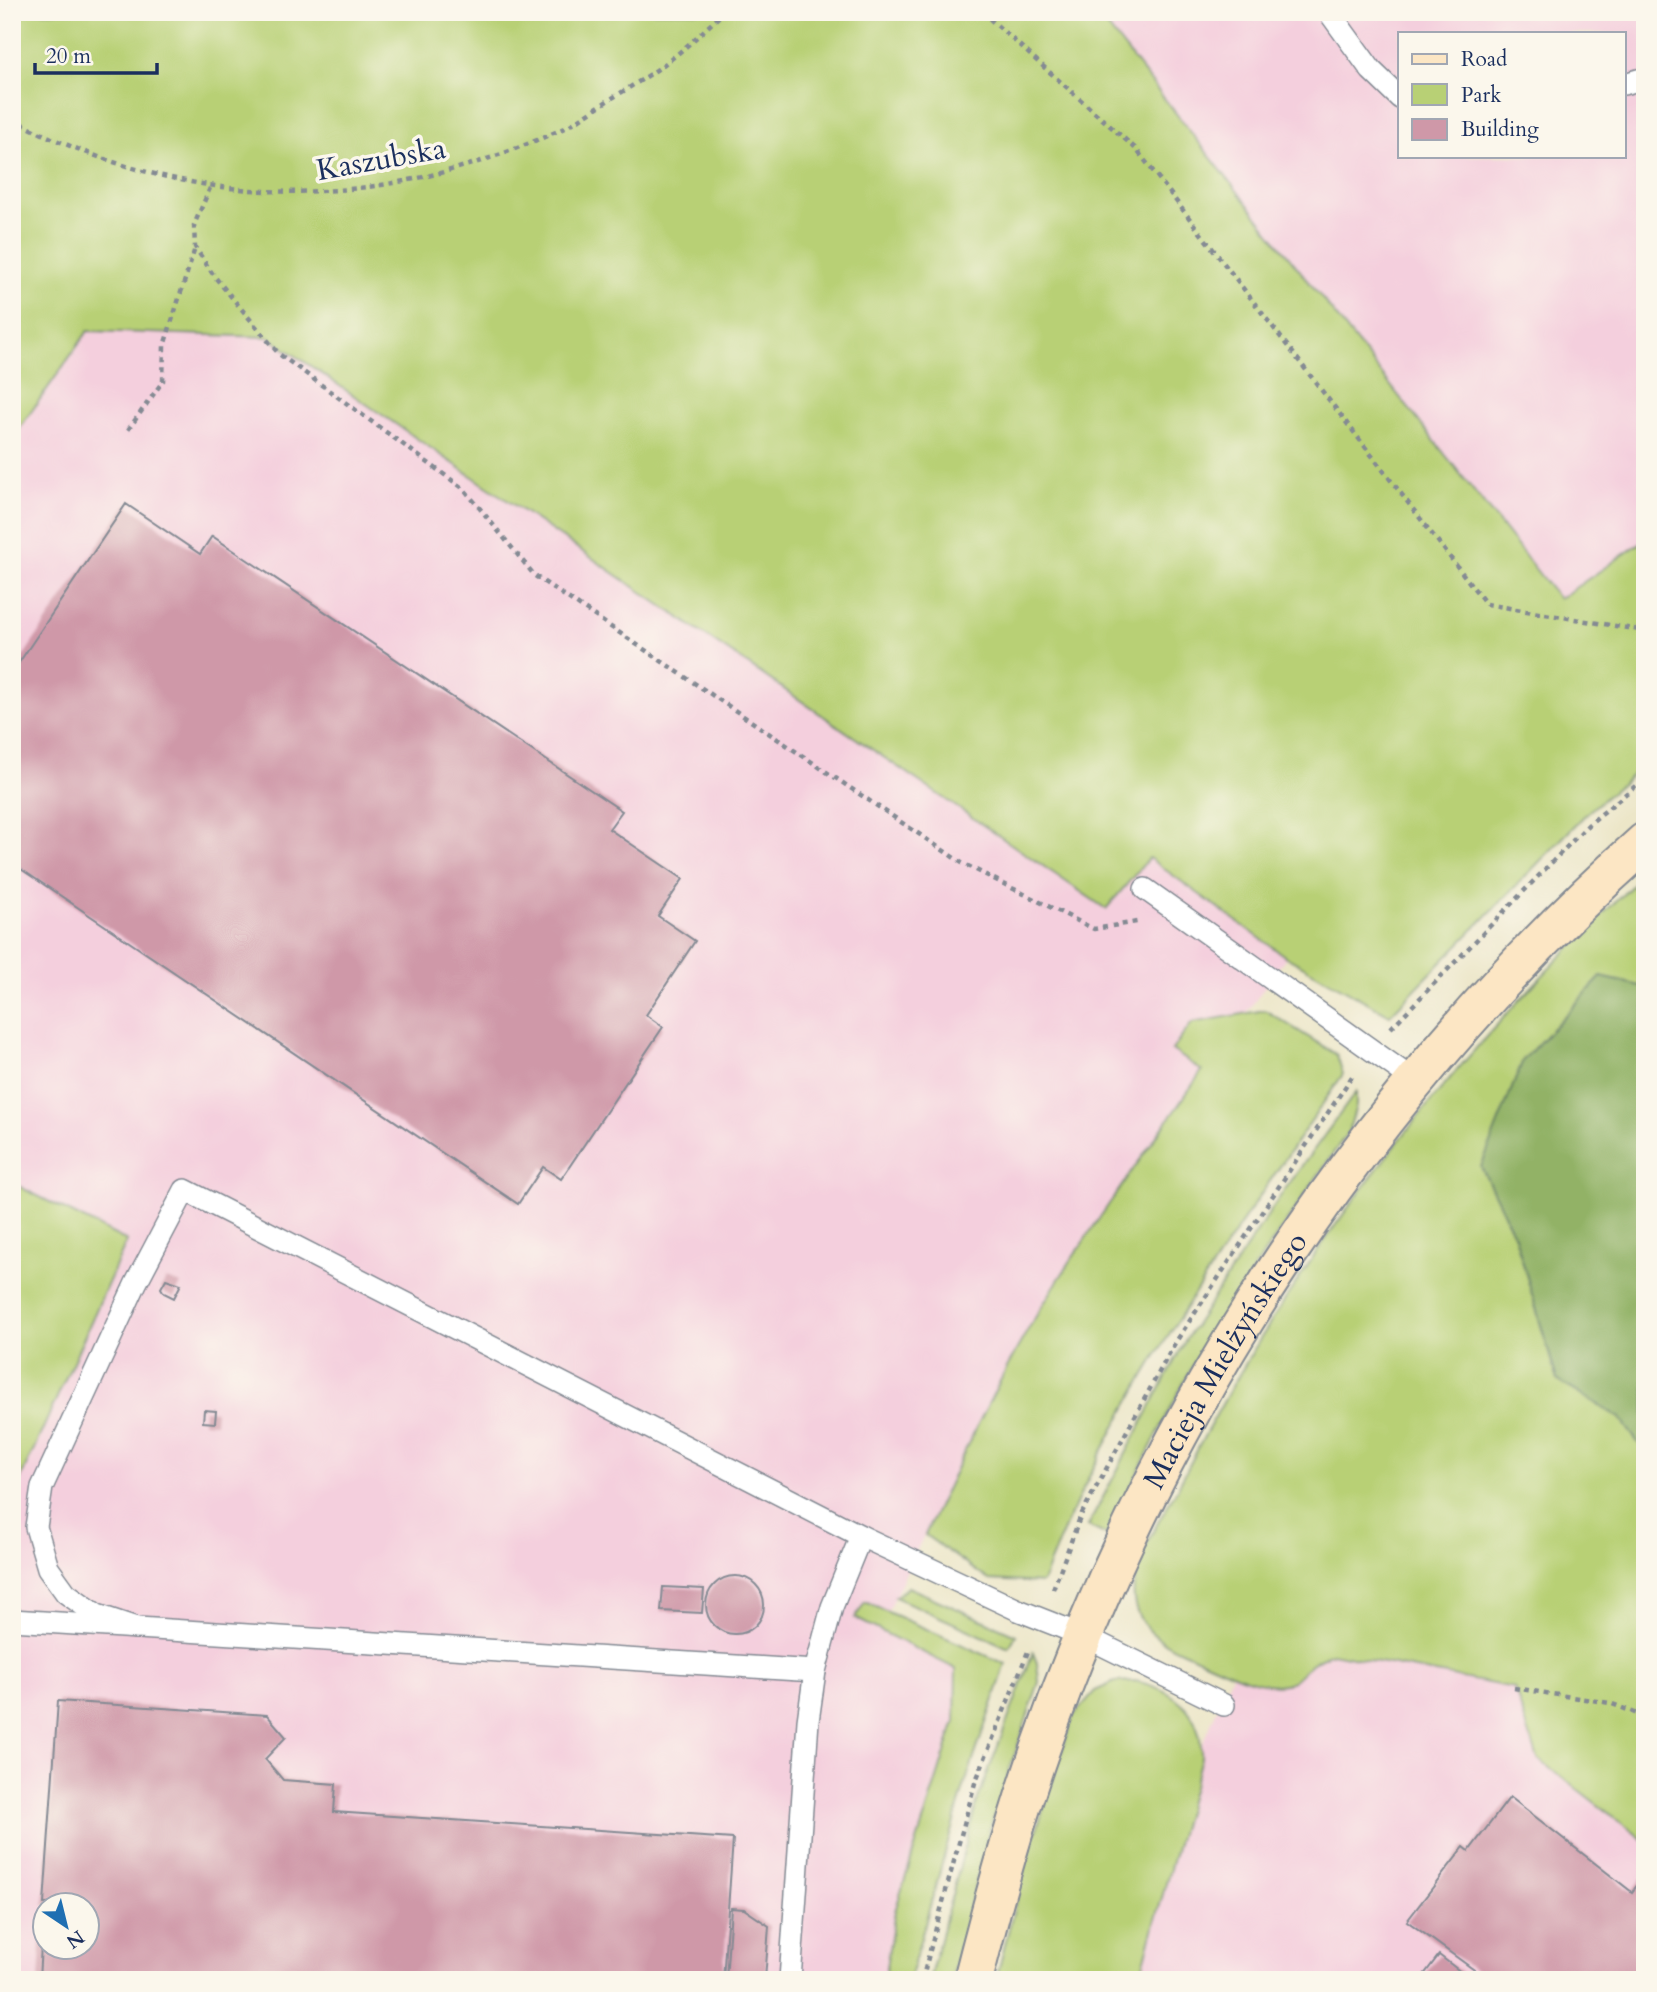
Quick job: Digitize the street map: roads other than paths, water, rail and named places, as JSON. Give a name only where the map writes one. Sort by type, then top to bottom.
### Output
[{"type":"street","name":"Macieja Mielżyńskiego","points":[[973,1980],[1002,1863],[1041,1745],[1084,1636],[1157,1477],[1212,1376],[1272,1276],[1336,1184],[1415,1081],[1513,970],[1645,842]]},
{"type":"lane","points":[[1329,12],[1371,70],[1398,96]]},
{"type":"lane","points":[[1626,83],[1645,78]]},
{"type":"lane","points":[[1145,889],[1415,1081]]},
{"type":"lane","points":[[136,1628],[97,1615],[66,1592],[48,1568],[36,1527],[42,1487],[136,1283],[185,1190],[861,1536],[1018,1610],[1084,1636],[1224,1705]]},
{"type":"lane","points":[[790,1980],[808,1721],[815,1671],[832,1607],[861,1536]]},
{"type":"lane","points":[[12,1620],[815,1671]]}]
